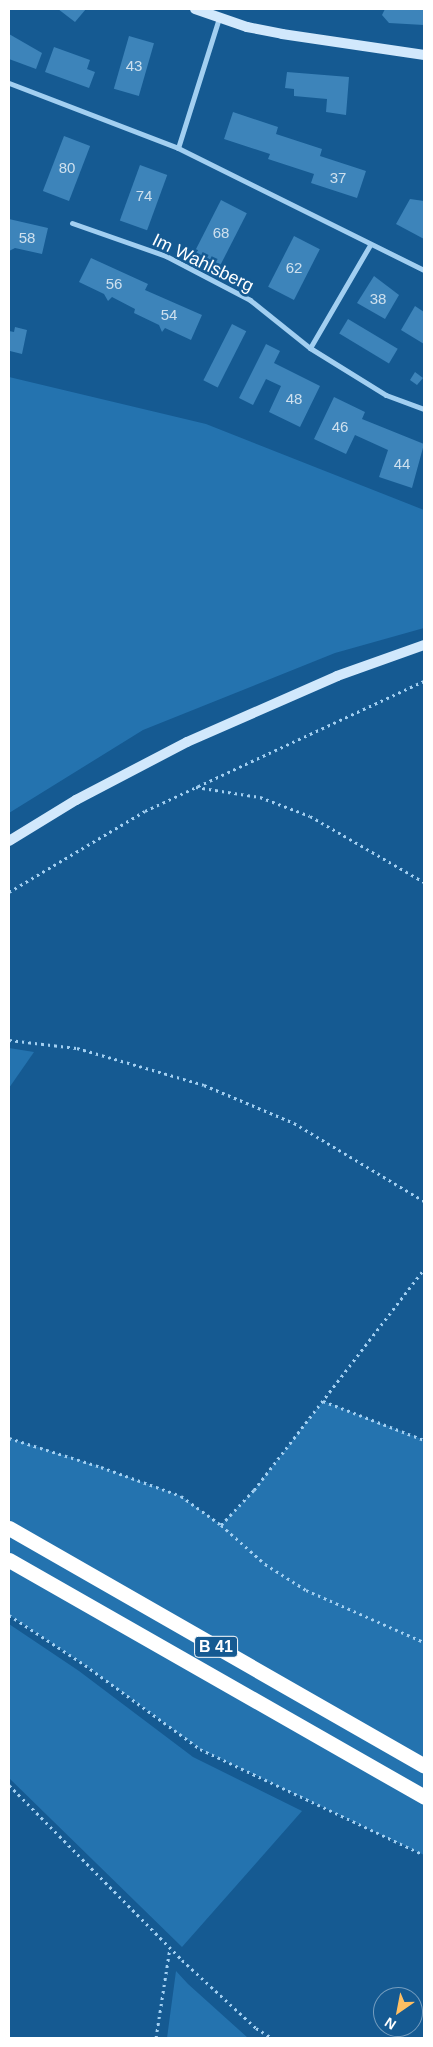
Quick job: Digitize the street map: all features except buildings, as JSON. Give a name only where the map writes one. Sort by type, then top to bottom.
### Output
[{"type":"highway","name":"B 41","points":[[9,1528],[424,1766]]},
{"type":"highway","name":"B 41","points":[[9,1560],[424,1797]]},
{"type":"main road","points":[[196,9],[219,18],[282,34],[424,54]]},
{"type":"main road","points":[[9,841],[76,800],[187,742],[337,676],[424,645]]},
{"type":"street","points":[[178,148],[219,18]]},
{"type":"street","points":[[9,83],[178,148],[370,245],[424,270]]},
{"type":"street","name":"Im Wahlsberg","points":[[72,223],[166,256],[250,300],[310,348],[386,395],[424,409]]},
{"type":"street","points":[[310,348],[370,245]]},
{"type":"path","points":[[9,892],[145,811],[424,681]]},
{"type":"path","points":[[196,787],[260,797],[310,816],[424,882]]},
{"type":"path","points":[[9,1040],[77,1048],[204,1085],[294,1123],[424,1201]]},
{"type":"path","points":[[221,1525],[254,1490],[424,1269]]},
{"type":"path","points":[[323,1401],[424,1440]]},
{"type":"path","points":[[9,1438],[101,1467],[181,1496],[221,1525],[265,1564],[306,1590],[424,1642]]},
{"type":"path","points":[[9,1615],[85,1665],[200,1749],[424,1855]]},
{"type":"path","points":[[9,1785],[170,1948],[256,2028],[272,2038]]},
{"type":"path","points":[[156,2038],[170,1948]]},
{"type":"shaded area","points":[[9,377],[206,424],[424,510],[424,628],[335,653],[143,730],[9,813]]},
{"type":"shaded area","points":[[9,1048],[34,1052],[9,1088]]},
{"type":"shaded area","points":[[323,1401],[424,1440],[424,1855],[200,1749],[85,1665],[9,1615],[9,1438],[101,1467],[181,1496],[221,1525],[254,1490]]},
{"type":"shaded area","points":[[9,1624],[79,1671],[193,1757],[302,1811],[182,1947],[9,1778]]},
{"type":"shaded area","points":[[176,1971],[188,1984],[248,2038],[167,2038]]}]
